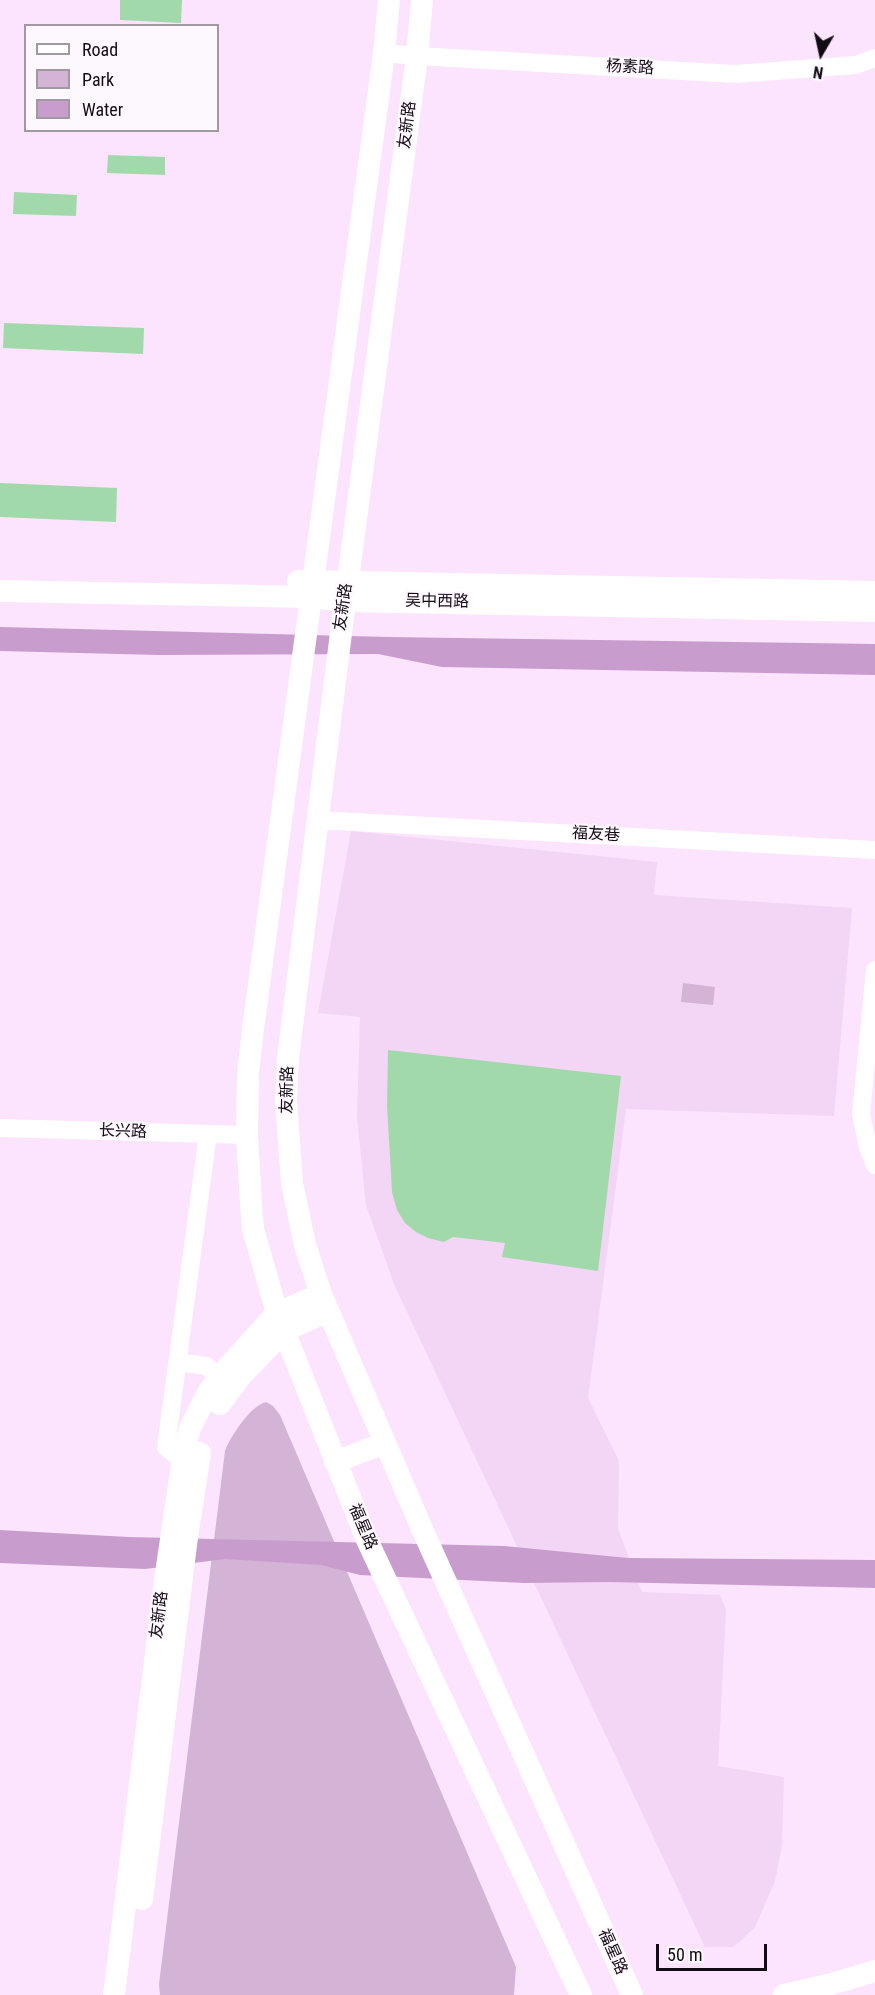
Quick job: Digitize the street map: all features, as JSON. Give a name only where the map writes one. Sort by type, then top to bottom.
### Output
[{"type":"main road","name":"友新路","points":[[253,1029],[309,621],[384,53],[389,0]]},
{"type":"main road","name":"友新路","points":[[298,1215],[289,1162],[287,1072],[317,820],[417,56],[422,0]]},
{"type":"main road","name":"吴中西路","points":[[0,576],[875,611]]},
{"type":"main road","name":"吴中西路","points":[[0,591],[313,589]]},
{"type":"main road","name":"吴中西路","points":[[347,591],[875,592]]},
{"type":"main road","name":"福星路","points":[[253,1029],[248,1073],[247,1135],[253,1229],[280,1322],[367,1540],[581,1995]]},
{"type":"main road","name":"福星路","points":[[298,1215],[324,1303],[423,1531],[632,1995]]},
{"type":"main road","name":"友新路","points":[[180,1533],[183,1461],[195,1415],[221,1377],[280,1322],[324,1303]]},
{"type":"main road","name":"友新路","points":[[114,1995],[180,1533],[201,1443],[208,1423],[280,1322]]},
{"type":"main road","points":[[335,1462],[385,1443]]},
{"type":"main road","name":"友新路","points":[[129,1995],[173,1582]]},
{"type":"main road","points":[[784,1995],[875,1971]]},
{"type":"street","name":"杨素路","points":[[384,53],[735,74],[856,65],[875,58]]},
{"type":"street","name":"福友巷","points":[[317,820],[875,850]]},
{"type":"street","points":[[875,970],[861,1114],[868,1147],[875,1165]]},
{"type":"street","name":"长兴路","points":[[0,1128],[247,1135]]},
{"type":"street","points":[[183,1461],[166,1447],[208,1134]]},
{"type":"street","points":[[178,1362],[206,1366],[221,1377]]},
{"type":"shaded area","points":[[351,831],[657,862],[654,895],[852,908],[834,1116],[626,1109],[588,1398],[619,1461],[618,1529],[642,1592],[720,1595],[726,1610],[718,1766],[784,1777],[782,1845],[775,1881],[755,1927],[734,1947],[705,1947],[394,1284],[366,1205],[357,1117],[360,1017],[318,1013]]},
{"type":"green space","points":[[683,983],[715,987],[713,1005],[681,1002]]},
{"type":"green space","points":[[266,1402],[273,1406],[280,1415],[516,1967],[514,1995],[160,1995],[159,1984],[225,1451],[236,1430],[248,1415],[260,1404]]},
{"type":"water","points":[[0,627],[388,637],[875,644],[875,675],[442,667],[378,654],[159,655],[0,651]]},
{"type":"water","points":[[0,1530],[128,1537],[504,1546],[628,1558],[875,1560],[875,1588],[609,1582],[524,1583],[360,1575],[321,1565],[225,1559],[145,1569],[0,1563]]},
{"type":"building","points":[[120,0],[182,0],[181,23],[120,20]]},
{"type":"building","points":[[108,155],[165,157],[165,175],[107,173]]},
{"type":"building","points":[[14,192],[77,195],[76,216],[13,214]]},
{"type":"building","points":[[4,323],[144,328],[143,354],[3,348]]},
{"type":"building","points":[[0,483],[117,488],[116,522],[0,517]]},
{"type":"building","points":[[388,1050],[621,1076],[598,1271],[502,1257],[505,1243],[453,1237],[444,1242],[428,1238],[405,1223],[397,1210],[392,1192],[387,1106]]}]
